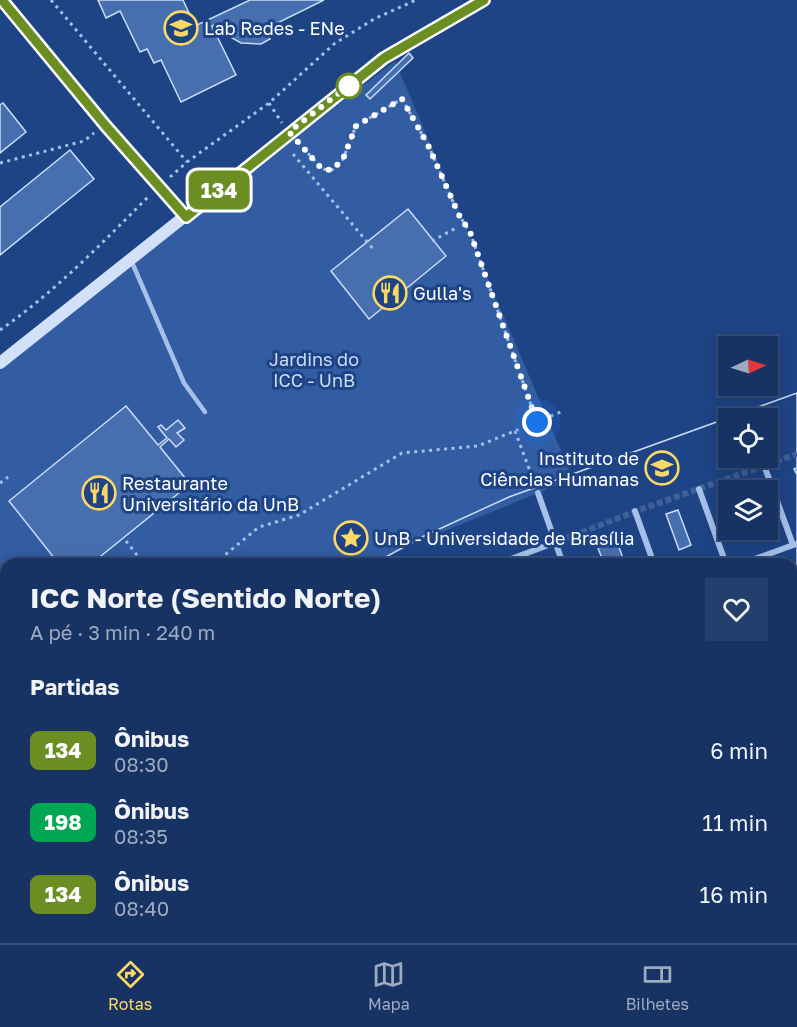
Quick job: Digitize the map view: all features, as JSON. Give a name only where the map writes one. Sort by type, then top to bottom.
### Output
[{"type":"street","points":[[2,0],[105,125],[186,217]]},
{"type":"street","points":[[0,363],[384,58],[484,0]]},
{"type":"street","points":[[757,558],[795,544],[765,468]]},
{"type":"street","points":[[699,489],[724,558]]},
{"type":"street","points":[[538,493],[561,558]]},
{"type":"street","points":[[635,512],[652,558]]},
{"type":"street","points":[[514,558],[556,542]]},
{"type":"lane","points":[[131,260],[184,383],[205,412]]},
{"type":"path","points":[[51,0],[187,162]]},
{"type":"path","points":[[0,330],[21,316],[89,255],[187,162],[268,103],[334,44],[374,19],[416,0]]},
{"type":"path","points":[[268,103],[289,132],[322,169],[332,170],[343,159],[356,126],[402,99],[428,145],[459,215],[470,232],[537,422]]},
{"type":"path","points":[[0,163],[84,141],[105,125]]},
{"type":"path","points":[[292,154],[374,250]]},
{"type":"path","points":[[432,241],[456,228]]},
{"type":"path","points":[[221,558],[259,527],[299,515],[402,453],[478,446],[563,411]]},
{"type":"path","points":[[515,431],[538,493]]},
{"type":"path","points":[[0,483],[9,477]]},
{"type":"path","points":[[126,541],[139,558]]},
{"type":"green space","name":"Jardins do ICC - UnB","points":[[395,61],[573,479],[393,552],[384,558],[0,558],[0,363]]},
{"type":"building","points":[[98,0],[183,0],[195,26],[250,0],[324,0],[265,29],[270,39],[261,44],[241,43],[225,32],[220,23],[212,26],[236,75],[181,102],[161,60],[154,63],[147,49],[140,52],[120,11],[106,18]]},
{"type":"building","points":[[409,53],[413,58],[370,99],[366,95]]},
{"type":"building","points":[[3,103],[26,132],[0,153],[0,105]]},
{"type":"building","points":[[70,150],[94,179],[0,255],[0,207]]},
{"type":"building","points":[[408,209],[446,256],[369,319],[331,271]]},
{"type":"building","points":[[797,393],[797,468],[794,469],[797,475],[797,558],[623,558],[614,533],[595,540],[602,558],[384,558],[424,536],[509,497],[718,422],[718,468],[778,468],[778,408],[755,408]],"holes":[[[678,510],[691,545],[679,550],[666,514]]]},
{"type":"building","points":[[797,393],[797,558],[384,558],[424,536],[509,497],[718,422],[718,468],[778,468],[778,408],[755,408]]},
{"type":"building","name":"Restaurante Universitário da UnB","points":[[126,406],[158,445],[167,438],[158,427],[161,425],[166,430],[178,420],[185,428],[177,433],[184,440],[176,447],[169,439],[160,447],[190,484],[98,558],[54,558],[9,501]]},
{"type":"tunnel","points":[[556,542],[797,454]]},
{"type":"bus line","name":"134","points":[[2,0],[166,197],[186,217],[384,58],[484,0]]},
{"type":"place","name":"Lab Redes - ENe","points":[[181,28]]},
{"type":"place","name":"Gulla's","points":[[390,293]]},
{"type":"place","name":"Instituto de Ciências Humanas","points":[[662,468]]},
{"type":"place","name":"Restaurante Universitário da UnB","points":[[99,493]]},
{"type":"place","name":"UnB - Universidade de Brasília","points":[[351,538]]},
{"type":"route","points":[[349,86],[352,83],[289,132],[322,169],[332,170],[343,159],[356,126],[402,99],[428,145],[459,215],[470,232],[537,422]]}]
